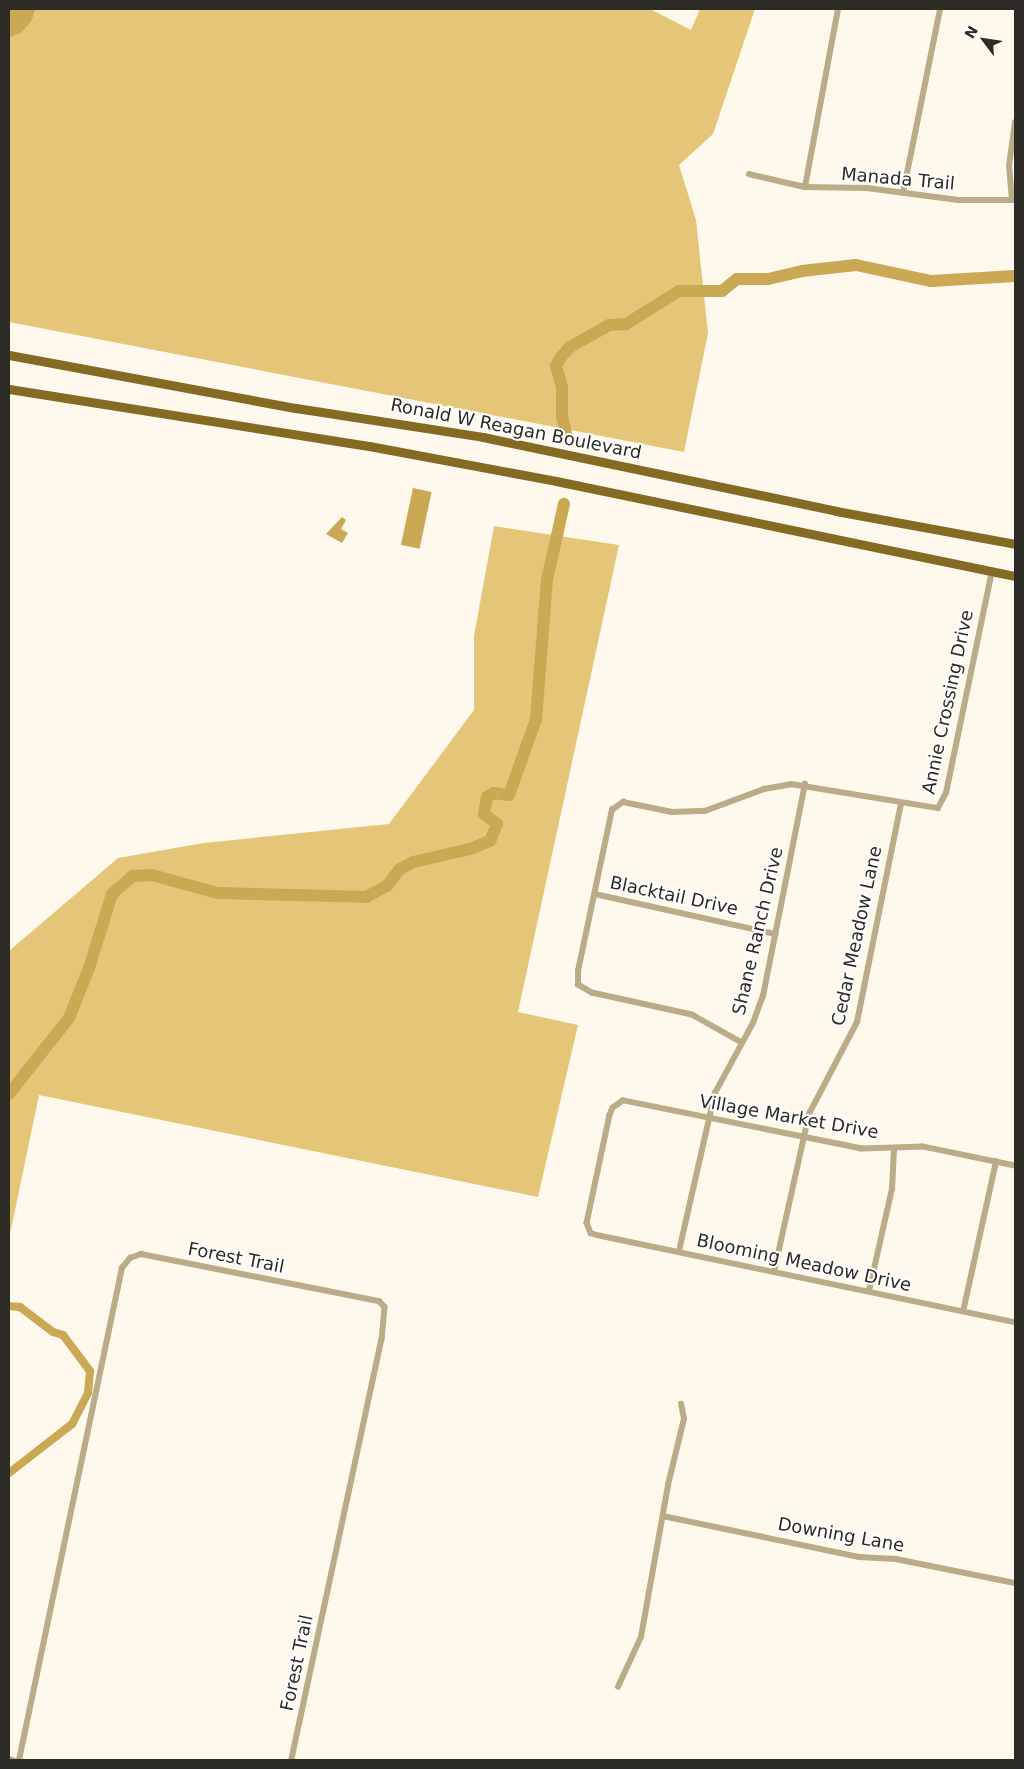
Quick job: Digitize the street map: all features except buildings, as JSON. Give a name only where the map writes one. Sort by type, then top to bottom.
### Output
[{"type":"main road","name":"Ronald W Reagan Boulevard","points":[[9,355],[296,408],[482,437],[844,512],[1015,544]]},
{"type":"main road","points":[[9,389],[482,467],[1015,576]]},
{"type":"street","points":[[805,187],[838,9]]},
{"type":"street","points":[[903,193],[940,9]]},
{"type":"street","points":[[1014,200],[1009,166],[1015,122]]},
{"type":"street","name":"Manada Trail","points":[[749,174],[805,187],[867,188],[958,200],[1014,200]]},
{"type":"street","name":"Annie Crossing Drive","points":[[594,894],[609,817],[616,804],[622,802],[686,813],[722,806],[777,785],[806,784],[901,804],[930,809],[938,808],[943,802],[992,572]]},
{"type":"street","name":"Shane Ranch Drive","points":[[678,1251],[719,1082],[758,1012],[776,934],[806,784]]},
{"type":"street","name":"Cedar Meadow Lane","points":[[774,1272],[804,1137],[816,1098],[857,1022],[901,804]]},
{"type":"street","points":[[594,894],[578,971],[578,985],[592,992],[692,1015],[742,1042]]},
{"type":"street","name":"Blacktail Drive","points":[[594,894],[776,934]]},
{"type":"street","name":"Village Market Drive","points":[[588,1229],[588,1214],[610,1115],[618,1103],[632,1102],[862,1149],[923,1147],[1015,1166]]},
{"type":"street","points":[[869,1291],[892,1189],[894,1149]]},
{"type":"street","points":[[963,1312],[996,1162]]},
{"type":"street","name":"Blooming Meadow Drive","points":[[588,1229],[597,1235],[1015,1322]]},
{"type":"street","name":"Forest Trail","points":[[19,1760],[122,1268],[130,1258],[141,1254],[379,1301],[385,1307],[382,1339],[292,1760]]},
{"type":"street","points":[[618,1686],[640,1637],[684,1419],[680,1404]]},
{"type":"street","name":"Downing Lane","points":[[663,1516],[859,1556],[896,1559],[1015,1583]]},
{"type":"street","points":[[9,1759],[13,1760]]},
{"type":"shaded area","points":[[9,9],[36,9],[31,22],[21,33],[9,38]]},
{"type":"shaded area","points":[[36,9],[650,9],[691,30],[700,9],[755,9],[713,134],[679,165],[696,220],[708,333],[684,452],[9,322],[9,38],[21,33],[31,22]]},
{"type":"shaded area","points":[[413,488],[432,492],[420,549],[401,545]]},
{"type":"shaded area","points":[[342,517],[346,520],[341,529],[348,533],[342,543],[326,534]]},
{"type":"shaded area","points":[[494,526],[619,545],[518,1012],[578,1025],[538,1197],[39,1095],[9,1239],[9,951],[118,858],[204,843],[389,824],[474,710],[474,636]]},
{"type":"waterway","points":[[566,434],[562,417],[562,387],[556,366],[561,357],[570,347],[609,325],[626,324],[679,291],[722,291],[737,279],[768,279],[802,271],[856,265],[931,281],[1015,276]]},
{"type":"waterway","points":[[9,1094],[69,1018],[89,968],[112,894],[133,876],[152,875],[218,893],[366,897],[387,886],[400,869],[413,862],[470,849],[490,841],[497,824],[484,814],[487,797],[494,793],[509,795],[536,719],[547,580],[564,504]]},
{"type":"waterway","points":[[9,1306],[20,1307],[53,1332],[63,1335],[90,1371],[88,1393],[72,1424],[9,1473]]}]
